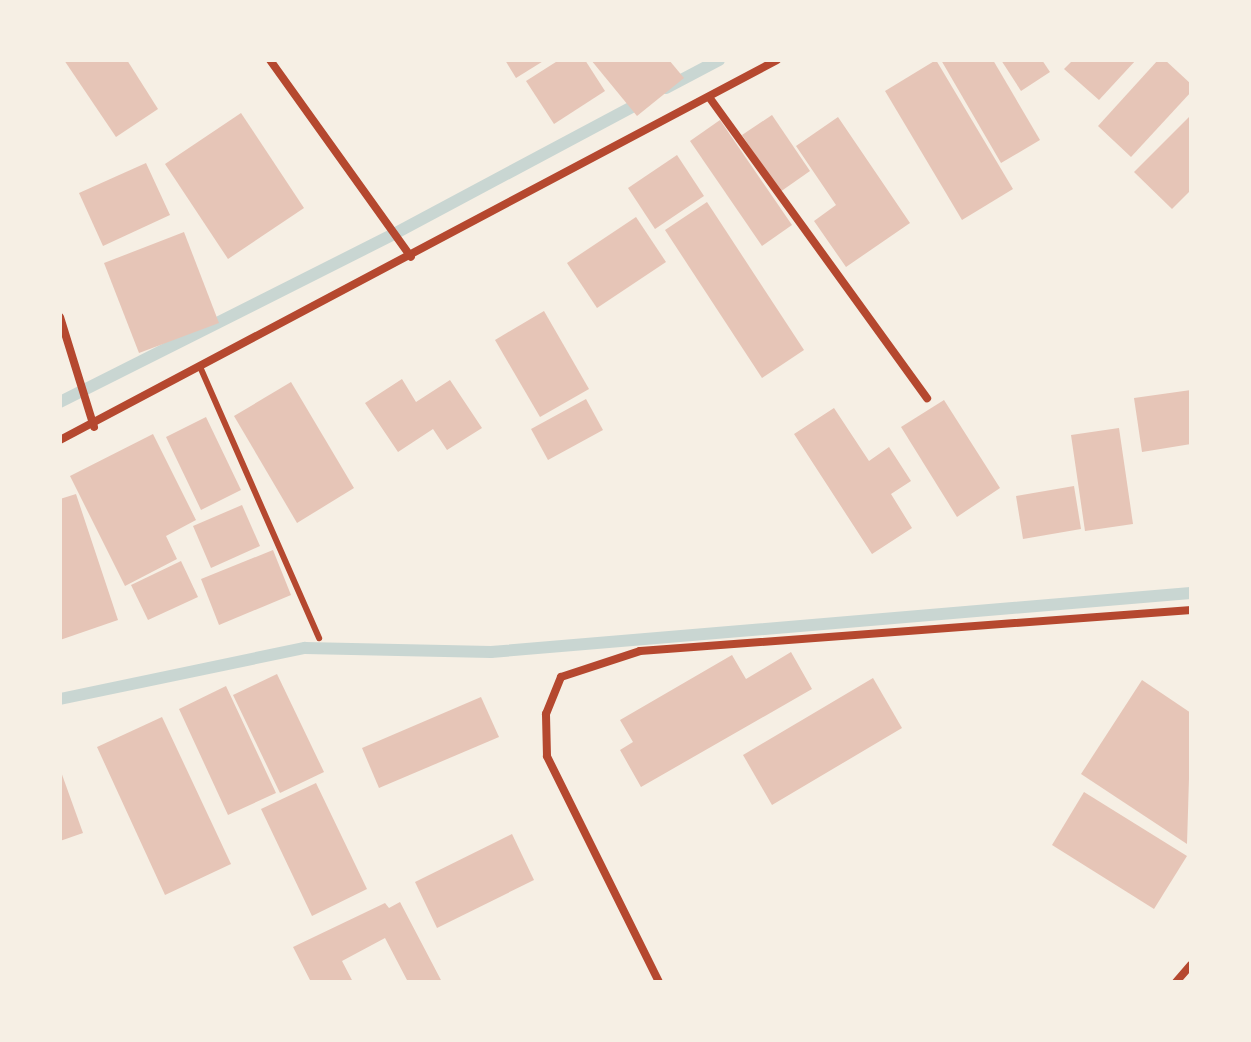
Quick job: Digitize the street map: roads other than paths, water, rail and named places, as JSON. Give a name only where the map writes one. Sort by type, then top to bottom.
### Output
[{"type":"street","points":[[270,60],[411,257]]},
{"type":"street","points":[[60,440],[94,427],[777,60]]},
{"type":"street","points":[[709,97],[927,398]]},
{"type":"street","points":[[60,317],[94,427]]},
{"type":"street","points":[[659,982],[547,756],[546,714],[561,677],[640,651],[1191,610]]},
{"type":"street","points":[[1176,982],[1191,965]]},
{"type":"lane","points":[[201,369],[319,638]]},
{"type":"waterway","points":[[666,88],[719,60]]},
{"type":"waterway","points":[[60,402],[394,234],[643,101]]},
{"type":"waterway","points":[[60,699],[305,648],[491,652],[1191,593]]}]
